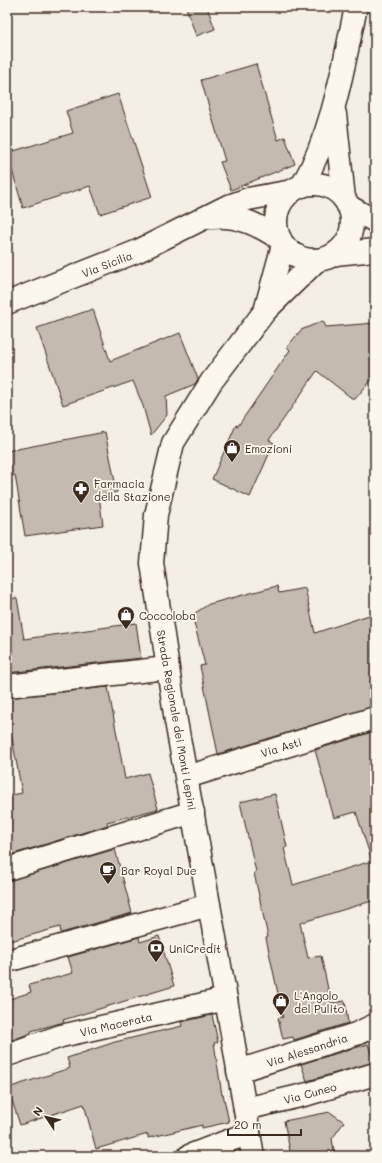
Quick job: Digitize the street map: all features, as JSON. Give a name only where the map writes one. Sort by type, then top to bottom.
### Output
[{"type":"street","points":[[356,7],[334,105],[320,148],[297,188],[284,198],[276,218],[276,229],[281,242],[298,257],[326,257],[375,250]]},
{"type":"street","points":[[326,257],[348,238],[352,227],[351,217],[346,202],[334,105]]},
{"type":"street","points":[[297,188],[322,185],[334,190],[346,202],[375,221]]},
{"type":"street","name":"Via Sicilia","points":[[7,303],[138,252],[204,218],[248,199],[297,188]]},
{"type":"street","name":"Via Sicilia","points":[[204,218],[239,218],[261,226],[281,242]]},
{"type":"street","name":"Strada Regionale dei Monti Lepini","points":[[265,310],[281,242]]},
{"type":"street","name":"Strada Regionale dei Monti Lepini","points":[[252,1156],[226,998],[167,668],[152,563],[156,515],[173,443],[211,382],[265,310],[326,257]]},
{"type":"street","points":[[7,686],[167,668]]},
{"type":"street","name":"Via Asti","points":[[187,777],[375,718]]},
{"type":"street","points":[[7,869],[193,812]]},
{"type":"street","points":[[7,961],[209,905]]},
{"type":"street","name":"Via Macerata","points":[[7,1055],[61,1036],[226,998]]},
{"type":"street","name":"Via Alessandria","points":[[238,1071],[356,1034],[375,1025]]},
{"type":"street","name":"Via Cuneo","points":[[245,1109],[308,1094],[375,1074]]},
{"type":"street","points":[[189,1156],[249,1133]]},
{"type":"building","points":[[186,7],[207,7],[215,29],[196,36]]},
{"type":"building","points":[[256,64],[278,140],[285,137],[295,164],[231,190],[220,162],[225,161],[201,80]]},
{"type":"building","points":[[118,94],[152,197],[100,214],[90,186],[23,208],[7,153],[73,133],[66,111]]},
{"type":"building","points":[[93,309],[110,361],[180,333],[198,379],[195,384],[166,396],[167,415],[151,435],[143,406],[133,381],[63,405],[37,328]]},
{"type":"building","points":[[323,321],[326,327],[375,323],[375,376],[354,400],[317,371],[269,440],[274,443],[250,497],[212,479],[236,425],[238,426],[290,350],[287,347],[301,330]]},
{"type":"building","points":[[105,432],[117,492],[99,496],[103,525],[25,536],[15,475],[7,477],[7,451]]},
{"type":"building","points":[[277,586],[279,593],[305,588],[315,633],[375,613],[375,706],[218,754],[200,666],[205,665],[192,615],[209,604]]},
{"type":"building","points":[[17,598],[24,639],[136,623],[141,658],[7,673],[7,599]]},
{"type":"building","points":[[108,687],[125,779],[148,773],[158,809],[107,822],[108,825],[7,856],[7,796],[22,793],[7,710],[7,698]]},
{"type":"building","points":[[375,731],[375,858],[371,858],[356,812],[334,818],[315,750]]},
{"type":"building","points":[[275,794],[287,847],[284,848],[293,885],[375,860],[375,900],[300,923],[308,958],[321,956],[331,1003],[345,1001],[348,1023],[294,1040],[293,1037],[283,1039],[278,1018],[283,1017],[266,938],[268,937],[254,873],[256,872],[240,802]]},
{"type":"building","points":[[115,849],[132,913],[61,933],[60,927],[7,942],[7,881]]},
{"type":"building","points":[[159,936],[174,986],[63,1020],[64,1022],[31,1031],[31,1033],[7,1042],[7,1000],[31,992],[29,985],[73,973],[68,957],[139,937],[140,942]]},
{"type":"building","points":[[212,1015],[218,1042],[214,1043],[222,1095],[223,1094],[229,1122],[202,1128],[202,1125],[148,1138],[148,1134],[96,1149],[84,1104],[20,1125],[8,1088],[70,1068],[67,1058],[115,1042],[182,1026],[181,1022]]},
{"type":"building","points":[[368,1044],[374,1062],[307,1081],[301,1064]]},
{"type":"building","points":[[330,1112],[344,1122],[332,1139],[335,1156],[291,1156],[284,1121]]},
{"type":"place","name":"Emozioni","points":[[232,463]]},
{"type":"place","name":"Farmacia della Stazione","points":[[81,504]]},
{"type":"place","name":"Coccoloba","points":[[126,630]]},
{"type":"place","name":"Bar Royal Due","points":[[108,885]]},
{"type":"place","name":"UniCredit","points":[[156,963]]},
{"type":"place","name":"L'Angolo del Pulito","points":[[281,1016]]}]
